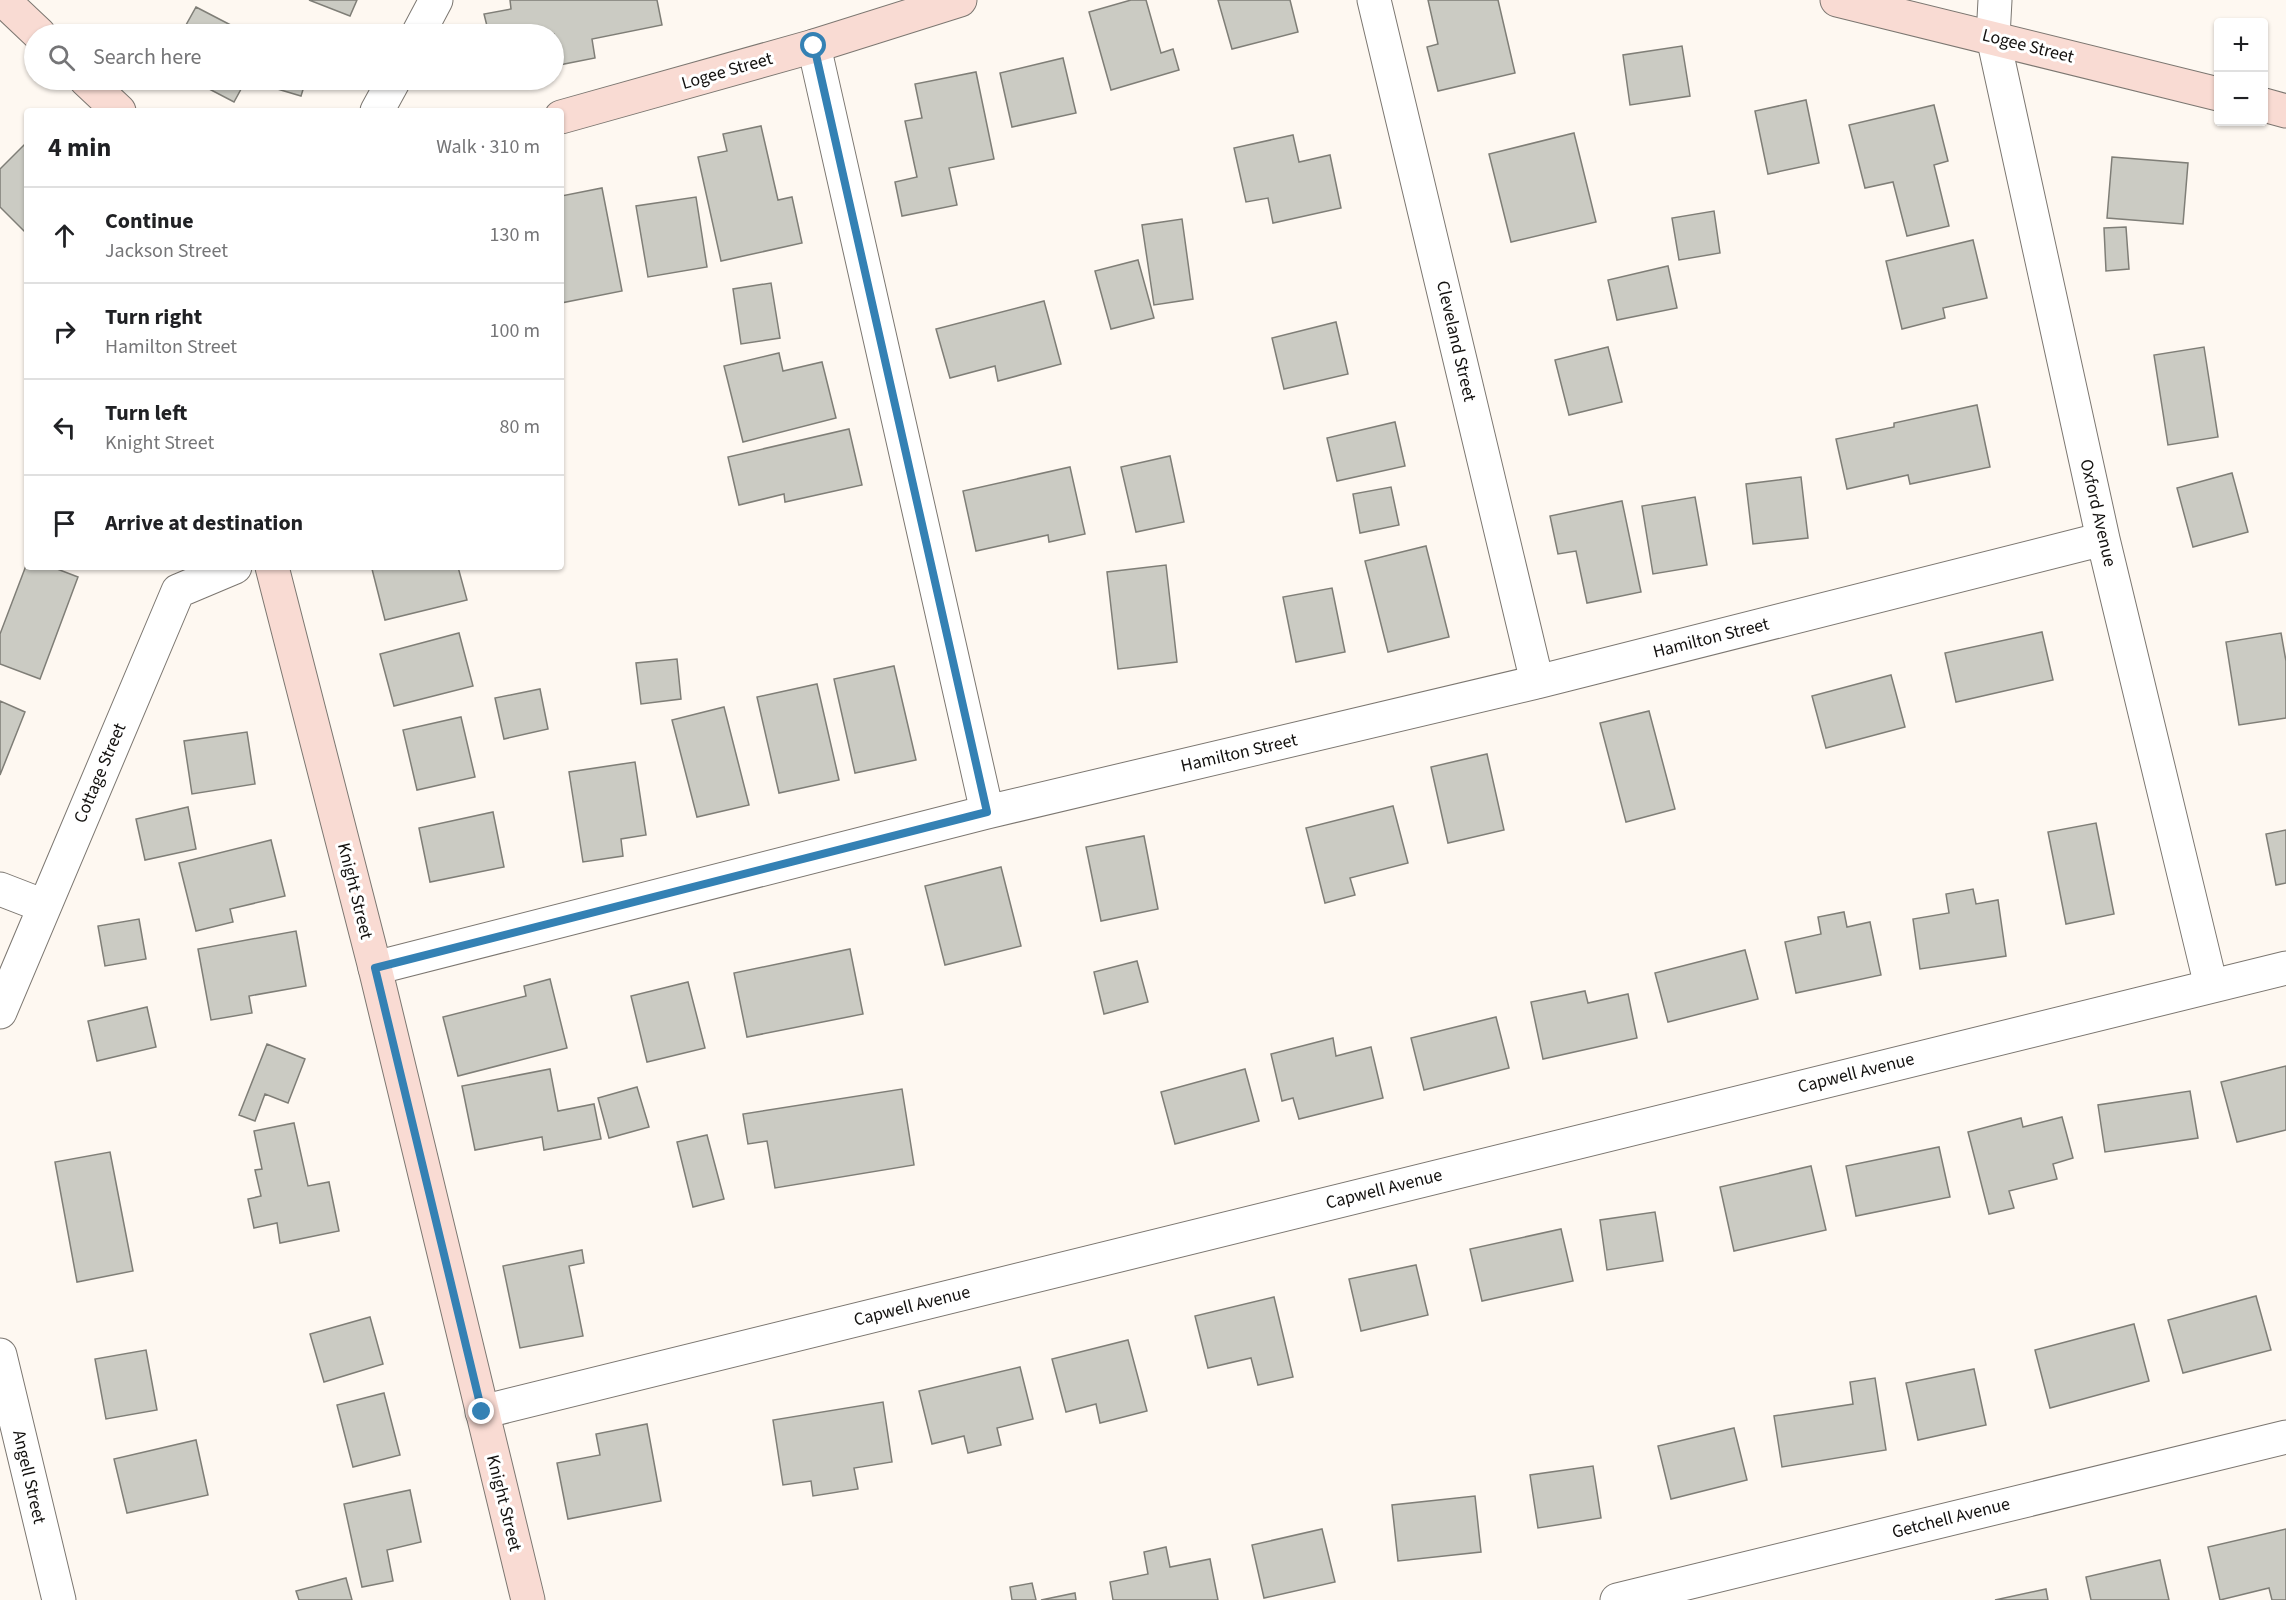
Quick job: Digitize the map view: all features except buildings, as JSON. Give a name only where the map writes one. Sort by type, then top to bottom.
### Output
[{"type":"street","points":[[3,0],[28,24]]},
{"type":"street","points":[[423,24],[436,0]]},
{"type":"street","name":"Logee Street","points":[[564,116],[814,46],[960,0]]},
{"type":"street","name":"Cleveland Street","points":[[1374,0],[1537,682]]},
{"type":"street","name":"Logee Street","points":[[1837,0],[2214,93]]},
{"type":"street","name":"Oxford Avenue","points":[[1995,0],[1993,38],[2103,539],[2211,986]]},
{"type":"street","points":[[814,46],[987,812]]},
{"type":"street","points":[[97,90],[116,108]]},
{"type":"street","points":[[379,108],[389,90]]},
{"type":"street","points":[[2268,106],[2286,111]]},
{"type":"street","name":"Hamilton Street","points":[[375,968],[987,812],[1537,682],[2103,539]]},
{"type":"street","name":"Cottage Street","points":[[0,1012],[178,591],[228,570]]},
{"type":"street","name":"Knight Street","points":[[273,570],[375,968],[528,1600]]},
{"type":"street","points":[[0,889],[44,906]]},
{"type":"street","name":"Capwell Avenue","points":[[482,1412],[2286,968]]},
{"type":"street","name":"Angell Street","points":[[0,1355],[59,1600]]},
{"type":"street","name":"Getchell Avenue","points":[[1617,1600],[2286,1437]]},
{"type":"route","points":[[482,1412],[375,968],[987,812],[814,46]]}]
